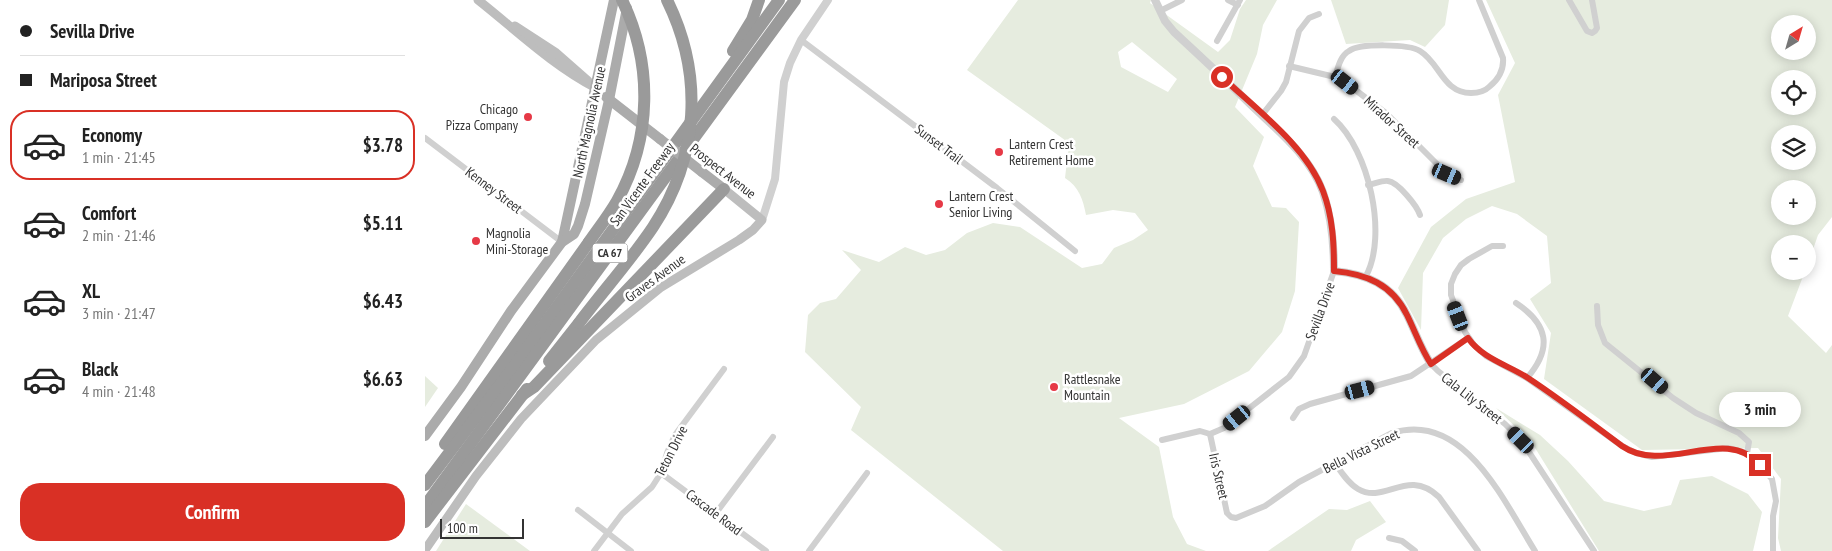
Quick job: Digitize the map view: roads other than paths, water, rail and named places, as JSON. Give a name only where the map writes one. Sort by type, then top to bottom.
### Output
[{"type":"highway","points":[[425,474],[468,410],[617,202],[625,184],[639,146],[644,117],[644,81],[642,60],[633,28],[622,0]]},
{"type":"highway","points":[[425,522],[653,226],[674,190],[688,144],[692,114],[692,87],[681,32],[667,0]]},
{"type":"highway","points":[[661,165],[752,20],[759,0]]},
{"type":"highway","name":"San Vicente Freeway","points":[[425,485],[661,165],[779,0]]},
{"type":"highway","name":"San Vicente Freeway","points":[[425,506],[795,0]]},
{"type":"highway","points":[[522,396],[534,388],[723,189]]},
{"type":"main road","name":"Prospect Avenue","points":[[478,0],[502,19],[555,52],[609,100],[762,220]]},
{"type":"main road","name":"North Magnolia Avenue","points":[[562,242],[614,0]]},
{"type":"main road","name":"North Magnolia Avenue","points":[[425,436],[461,388],[511,311],[562,242],[574,234],[581,219],[609,100],[628,0]]},
{"type":"main road","name":"Graves Avenue","points":[[425,550],[476,476],[521,419],[596,340],[660,288],[739,240],[753,230],[762,220]]},
{"type":"street","points":[[762,220],[775,179],[784,82],[790,63],[801,40],[828,0]]},
{"type":"street","name":"Sevilla Drive","points":[[1155,0],[1174,32],[1293,144],[1310,166],[1323,191],[1335,242],[1334,271],[1304,356],[1289,377],[1224,428],[1210,434]]},
{"type":"street","points":[[1160,11],[1182,0]]},
{"type":"street","points":[[1217,41],[1239,2],[1228,0]]},
{"type":"street","points":[[1335,77],[1343,56],[1353,48],[1400,46],[1420,51],[1432,63],[1442,78],[1459,91],[1479,92],[1487,89],[1501,74],[1503,58],[1479,0]]},
{"type":"street","points":[[1569,0],[1587,31],[1592,33],[1597,28],[1592,0]]},
{"type":"street","points":[[1262,115],[1286,82],[1299,31],[1309,18],[1319,14]]},
{"type":"street","name":"Sunset Trail","points":[[801,40],[997,188],[1075,251]]},
{"type":"street","name":"Mirador Street","points":[[1289,66],[1335,77],[1345,82],[1387,114],[1447,174],[1461,180]]},
{"type":"street","points":[[1335,119],[1344,128],[1355,146],[1373,205],[1376,238],[1370,269],[1366,276]]},
{"type":"street","name":"Kenney Street","points":[[425,138],[562,242]]},
{"type":"street","points":[[1368,185],[1388,181],[1395,184],[1417,206],[1420,215]]},
{"type":"street","points":[[1503,246],[1491,246],[1469,258],[1461,265],[1451,284],[1452,300],[1468,338],[1474,345],[1486,356],[1527,378],[1636,454],[1657,456],[1728,448],[1747,452],[1772,479],[1776,501],[1773,516],[1773,551]]},
{"type":"street","name":"Cala Lily Street","points":[[1334,271],[1366,276],[1383,286],[1399,301],[1431,364],[1438,372],[1505,424],[1521,440],[1594,551]]},
{"type":"street","points":[[1516,303],[1529,312],[1542,329],[1543,334],[1540,358],[1527,378]]},
{"type":"street","points":[[1597,306],[1598,325],[1605,342],[1673,398],[1696,412],[1739,433],[1749,442],[1747,452]]},
{"type":"street","points":[[1293,418],[1299,409],[1310,404],[1411,376],[1468,338]]},
{"type":"street","name":"Teton Drive","points":[[594,551],[622,514],[652,487],[661,473],[675,435],[724,369]]},
{"type":"street","name":"Bella Vista Street","points":[[1231,517],[1236,518],[1265,506],[1299,482],[1398,431],[1418,428],[1443,435],[1454,441],[1481,466],[1535,551]]},
{"type":"street","points":[[1162,440],[1200,431],[1210,434]]},
{"type":"street","name":"Iris Street","points":[[1210,434],[1227,513],[1231,517]]},
{"type":"street","points":[[716,513],[773,437]]},
{"type":"street","points":[[1335,463],[1349,482],[1359,490],[1379,493],[1402,485],[1413,485],[1422,486],[1431,491],[1439,497],[1478,551]]},
{"type":"street","name":"Cascade Road","points":[[661,473],[765,551]]},
{"type":"street","points":[[809,551],[867,473]]},
{"type":"street","points":[[578,510],[631,551]]},
{"type":"street","points":[[1389,538],[1402,541],[1415,551]]},
{"type":"place","name":"Chicago Pizza Company","points":[[528,117]]},
{"type":"place","name":"Lantern Crest Retirement Home","points":[[999,152]]},
{"type":"place","name":"Lantern Crest Senior Living","points":[[939,204]]},
{"type":"place","name":"Magnolia Mini-Storage","points":[[476,241]]},
{"type":"place","name":"Rattlesnake Mountain","points":[[1054,387]]}]
